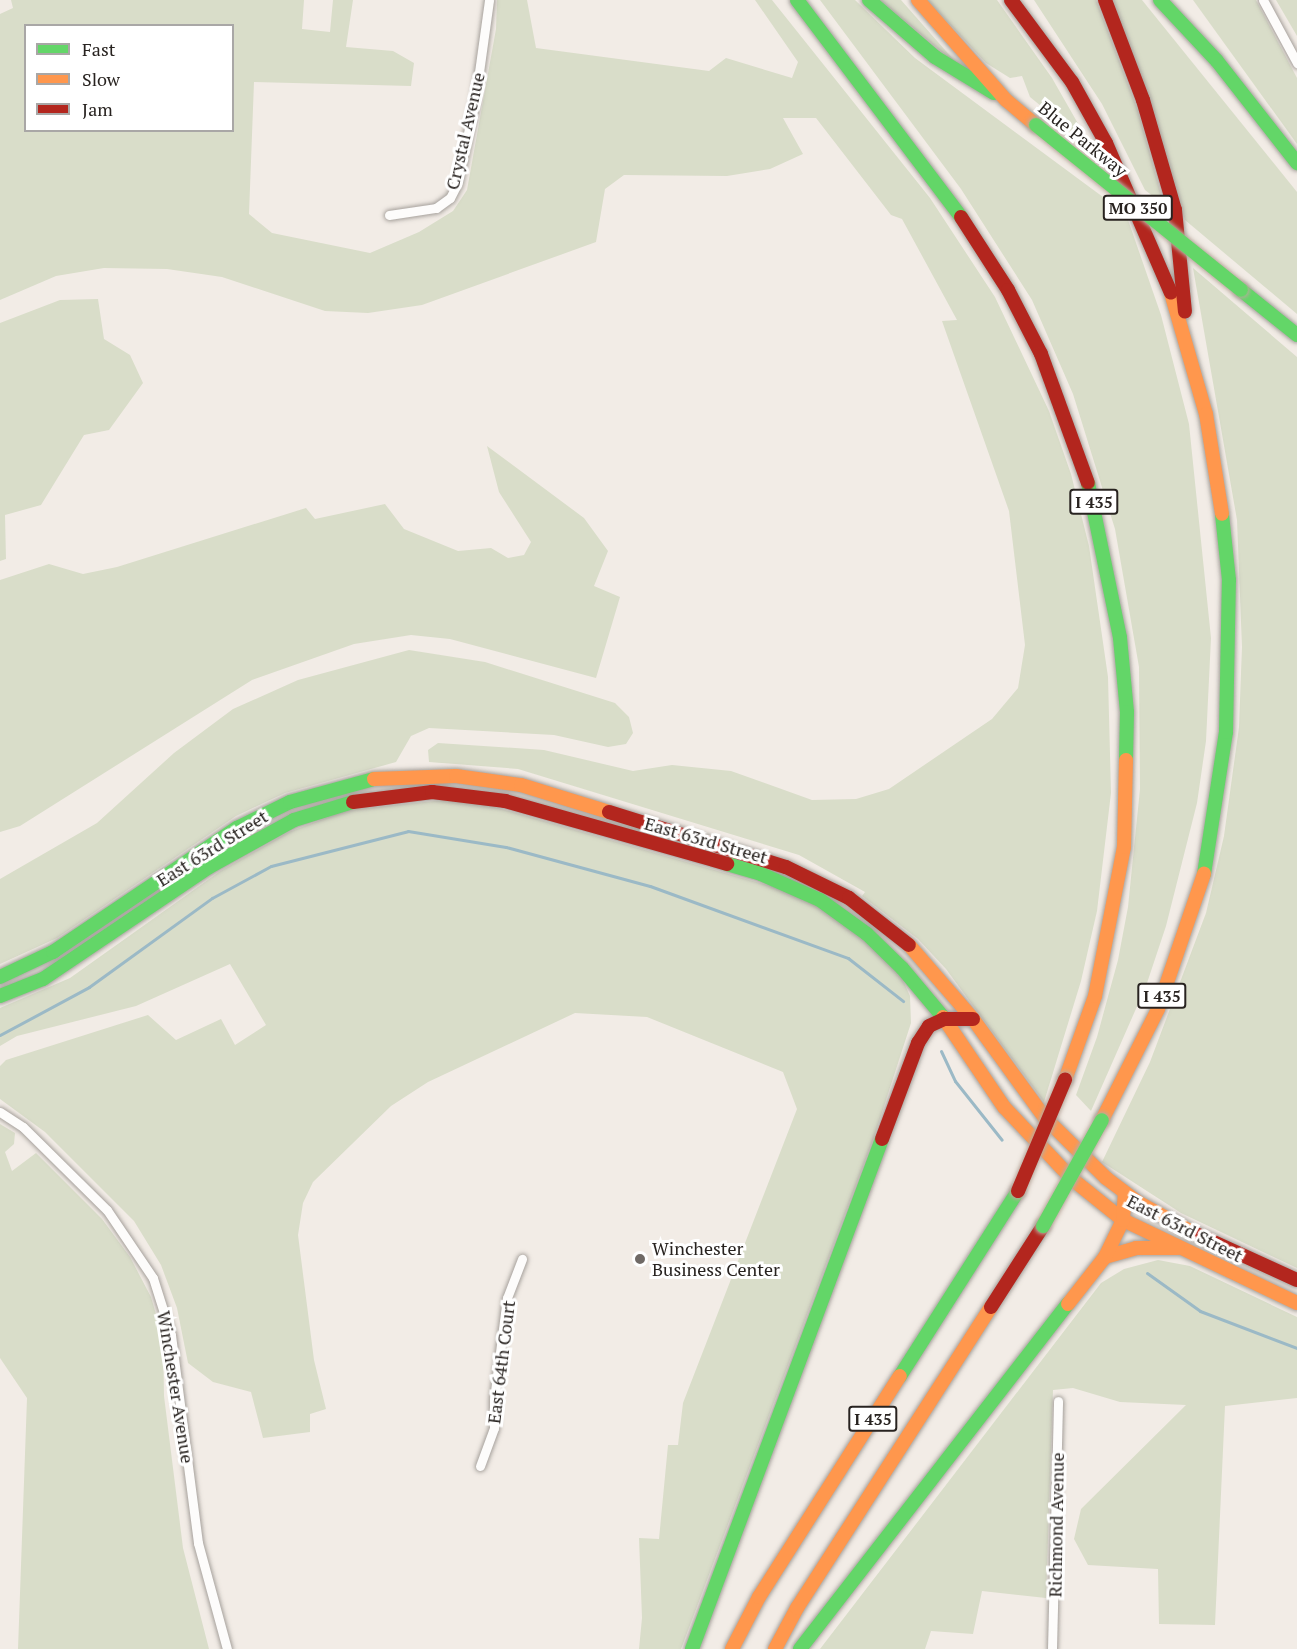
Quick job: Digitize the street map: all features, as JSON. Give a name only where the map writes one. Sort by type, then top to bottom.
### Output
[{"type":"main road","name":"I 435","points":[[732,1649],[759,1597],[1018,1191],[1065,1080],[1095,996],[1124,847],[1126,711],[1120,638],[1093,498],[1041,354],[1008,290],[943,190],[797,0]]},
{"type":"main road","points":[[869,0],[935,57],[1006,100]]},
{"type":"main road","name":"Blue Parkway","points":[[918,0],[1006,100],[1297,335]]},
{"type":"main road","name":"I 435","points":[[775,1649],[797,1608],[1043,1226],[1102,1120],[1158,1009],[1207,865],[1226,732],[1227,568],[1218,477],[1188,347],[1166,275],[1106,144],[1072,82],[1011,0]]},
{"type":"main road","points":[[1105,0],[1143,100],[1175,210],[1188,347]]},
{"type":"main road","points":[[1160,0],[1217,61]]},
{"type":"main road","points":[[1176,0],[1217,61],[1297,164]]},
{"type":"main road","name":"East 63rd Street","points":[[0,977],[53,952],[237,828],[290,802],[353,782],[398,776],[456,776],[521,785],[818,880],[859,904],[905,940],[973,1019],[1045,1118],[1125,1193],[1186,1229],[1297,1280]]},
{"type":"main road","name":"East 63rd Street","points":[[0,996],[43,979],[83,955],[209,867],[294,819],[358,800],[432,792],[506,801],[761,874],[820,900],[867,934],[902,968],[944,1018],[1027,1134],[1072,1179],[1123,1220],[1297,1303]]},
{"type":"main road","points":[[692,1649],[918,1043],[929,1026],[944,1018],[973,1019]]},
{"type":"main road","points":[[800,1649],[1105,1257],[1123,1220],[1125,1193]]},
{"type":"main road","points":[[1105,1257],[1136,1248],[1178,1248]]},
{"type":"street","name":"Crystal Avenue","points":[[389,215],[436,208],[450,198],[457,184],[475,101],[489,0]]},
{"type":"street","points":[[1263,0],[1297,63]]},
{"type":"street","name":"Winchester Avenue","points":[[0,1112],[23,1127],[106,1210],[153,1278],[171,1335],[198,1543],[227,1649]]},
{"type":"street","name":"East 64th Court","points":[[480,1466],[494,1428],[494,1399],[507,1299],[522,1259]]},
{"type":"street","name":"Richmond Avenue","points":[[1053,1649],[1058,1401]]},
{"type":"green space","points":[[11,0],[304,0],[302,29],[330,32],[333,0],[353,0],[346,47],[393,51],[414,63],[411,86],[254,82],[249,214],[272,233],[370,253],[419,232],[453,211],[467,190],[496,29],[497,0],[527,0],[536,48],[709,71],[726,58],[792,78],[798,62],[755,0],[772,0],[930,198],[995,297],[1049,411],[1071,474],[1089,546],[1108,677],[1111,793],[1097,911],[1081,981],[1044,1102],[946,969],[918,939],[862,896],[865,892],[799,855],[518,769],[429,762],[428,750],[438,743],[544,750],[633,771],[672,765],[731,771],[812,800],[856,799],[889,789],[992,719],[1018,688],[1025,645],[1009,511],[942,321],[957,320],[902,219],[891,215],[816,118],[783,118],[803,154],[770,169],[727,176],[624,175],[605,189],[596,242],[422,305],[368,313],[325,311],[222,277],[167,269],[104,268],[56,276],[0,300],[0,14],[13,8]]},
{"type":"green space","points":[[820,0],[855,0],[915,58],[1126,214],[1161,315],[1189,424],[1211,638],[1206,741],[1197,803],[1166,926],[1146,986],[1091,1111],[1076,1095],[1097,1037],[1118,960],[1128,907],[1140,789],[1139,667],[1115,529],[1073,394],[1032,300],[961,189]]},
{"type":"green space","points":[[880,0],[901,0],[960,67]]},
{"type":"green space","points":[[927,0],[997,0],[1052,78],[1092,148],[1030,97],[1022,76],[1010,78],[986,63]]},
{"type":"green space","points":[[1034,0],[1096,0],[1138,111],[1164,205],[1145,190],[1102,104]]},
{"type":"green space","points":[[1113,0],[1142,0],[1297,192],[1297,314],[1185,220]]},
{"type":"green space","points":[[1193,0],[1256,0],[1297,78],[1297,144]]},
{"type":"green space","points":[[1276,0],[1297,0],[1297,36]]},
{"type":"green space","points":[[1193,268],[1297,357],[1297,1268],[1181,1213],[1102,1162],[1150,1062],[1206,913],[1224,836],[1239,727],[1242,647],[1237,520]]},
{"type":"green space","points":[[98,299],[104,339],[130,355],[143,383],[109,430],[84,435],[41,505],[5,515],[6,559],[0,561],[0,323],[60,300]]},
{"type":"green space","points":[[487,446],[584,518],[608,551],[594,586],[620,597],[596,678],[450,639],[411,635],[354,644],[252,680],[20,826],[0,832],[0,580],[49,564],[83,574],[117,567],[306,508],[315,519],[385,504],[404,529],[458,551],[491,548],[508,558],[524,555],[531,542],[499,492]]},
{"type":"green space","points":[[409,650],[485,662],[615,703],[629,717],[633,733],[626,744],[608,747],[554,735],[429,728],[411,736],[396,762],[285,793],[236,816],[57,938],[0,964],[0,879],[97,823],[174,753],[233,709],[298,680]]},
{"type":"green space","points":[[444,800],[484,804],[781,889],[823,909],[862,939],[900,974],[910,996],[911,1023],[874,1137],[681,1649],[639,1649],[642,1618],[639,1538],[659,1539],[668,1445],[678,1445],[683,1403],[797,1109],[783,1072],[647,1017],[575,1013],[428,1082],[391,1106],[313,1182],[303,1203],[298,1235],[314,1360],[326,1409],[310,1414],[310,1432],[263,1438],[251,1392],[213,1382],[188,1363],[177,1308],[161,1265],[134,1221],[45,1132],[0,1099],[0,1066],[6,1060],[148,1015],[176,1040],[221,1019],[235,1045],[266,1025],[230,964],[136,1006],[17,1036],[0,1046],[0,1008],[70,978],[219,872],[289,832],[347,810]]},
{"type":"green space","points":[[0,1124],[15,1133],[14,1144],[5,1152],[12,1171],[36,1153],[102,1219],[130,1257],[151,1297],[163,1338],[164,1396],[183,1548],[209,1649],[18,1649],[27,1398],[0,1358]]},
{"type":"green space","points":[[1158,1260],[1190,1266],[1297,1317],[1297,1398],[1225,1406],[1215,1625],[1159,1624],[1158,1569],[1088,1565],[1074,1539],[1081,1509],[1186,1405],[1120,1402],[1073,1388],[1053,1390],[1046,1598],[982,1591],[973,1634],[931,1631],[925,1649],[820,1649],[1101,1283],[1124,1269]]},
{"type":"waterway","points":[[0,1035],[89,987],[212,898],[271,866],[408,831],[506,847],[650,886],[848,958],[903,1001]]},
{"type":"waterway","points":[[941,1051],[955,1081],[1002,1140]]},
{"type":"waterway","points":[[1147,1273],[1200,1311],[1297,1348]]},
{"type":"traffic: fast","points":[[797,0],[961,217]]},
{"type":"traffic: fast","points":[[869,0],[935,57],[994,93]]},
{"type":"traffic: fast","points":[[1160,0],[1217,61],[1297,163]]},
{"type":"traffic: fast","points":[[1036,125],[1241,290]]},
{"type":"traffic: fast","points":[[1241,290],[1297,335]]},
{"type":"traffic: fast","points":[[1088,483],[1120,638],[1127,712],[1126,760]]},
{"type":"traffic: fast","points":[[1204,874],[1226,732],[1229,580],[1222,514]]},
{"type":"traffic: fast","points":[[0,977],[53,952],[237,828],[290,802],[374,779]]},
{"type":"traffic: fast","points":[[0,996],[43,979],[209,867],[294,820],[353,802]]},
{"type":"traffic: fast","points":[[727,864],[761,874],[820,900],[867,934],[902,968],[943,1017]]},
{"type":"traffic: fast","points":[[1043,1226],[1102,1120]]},
{"type":"traffic: fast","points":[[692,1649],[882,1139]]},
{"type":"traffic: fast","points":[[900,1376],[1018,1191]]},
{"type":"traffic: fast","points":[[800,1649],[1068,1304]]},
{"type":"traffic: slow","points":[[918,0],[1006,100],[1036,125]]},
{"type":"traffic: slow","points":[[1171,293],[1206,414],[1222,514]]},
{"type":"traffic: slow","points":[[1065,1080],[1095,996],[1124,847],[1126,760]]},
{"type":"traffic: slow","points":[[374,779],[456,776],[521,785],[609,812]]},
{"type":"traffic: slow","points":[[1102,1120],[1158,1009],[1204,874]]},
{"type":"traffic: slow","points":[[909,945],[973,1019],[1045,1118],[1106,1178],[1139,1203],[1192,1232]]},
{"type":"traffic: slow","points":[[943,1017],[1004,1107],[1072,1179],[1123,1220],[1297,1303]]},
{"type":"traffic: slow","points":[[1068,1304],[1105,1257],[1123,1220],[1125,1193]]},
{"type":"traffic: slow","points":[[1105,1257],[1136,1248],[1178,1248]]},
{"type":"traffic: slow","points":[[775,1649],[797,1608],[991,1307]]},
{"type":"traffic: slow","points":[[732,1649],[759,1597],[900,1376]]},
{"type":"traffic: jam","points":[[1011,0],[1072,82],[1106,143],[1171,293]]},
{"type":"traffic: jam","points":[[1105,0],[1143,100],[1175,210],[1185,312]]},
{"type":"traffic: jam","points":[[961,217],[1008,290],[1041,354],[1088,483]]},
{"type":"traffic: jam","points":[[353,802],[432,792],[505,801],[727,864]]},
{"type":"traffic: jam","points":[[609,812],[786,867],[849,898],[909,945]]},
{"type":"traffic: jam","points":[[882,1139],[918,1043],[929,1026],[944,1019],[973,1019]]},
{"type":"traffic: jam","points":[[1018,1191],[1065,1080]]},
{"type":"traffic: jam","points":[[991,1307],[1043,1226]]},
{"type":"traffic: jam","points":[[1192,1232],[1297,1280]]},
{"type":"place","name":"Winchester Business Center","points":[[640,1259]]}]
